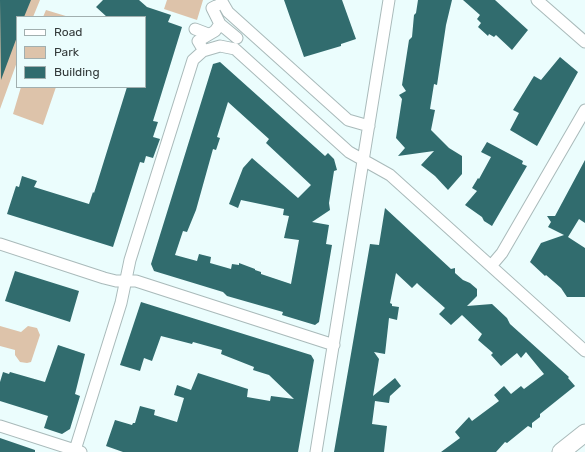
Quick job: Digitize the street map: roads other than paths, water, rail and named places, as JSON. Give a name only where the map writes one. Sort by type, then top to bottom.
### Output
[{"type":"main road","points":[[561,452],[585,433]]},
{"type":"street","points":[[316,452],[370,126],[389,0]]},
{"type":"street","points":[[537,0],[585,42]]},
{"type":"street","points":[[237,38],[220,24],[212,8],[219,3],[248,31],[348,120],[370,126]]},
{"type":"street","points":[[201,46],[198,41],[215,30],[220,24]]},
{"type":"street","points":[[195,29],[208,34]]},
{"type":"street","points":[[234,50],[248,31]]},
{"type":"street","points":[[0,426],[78,451],[121,303],[125,281],[193,60],[203,51],[220,46],[234,50],[349,152],[390,175],[585,351]]},
{"type":"street","points":[[491,266],[502,254],[585,110]]},
{"type":"street","points":[[0,244],[104,278],[136,281],[334,345]]}]
